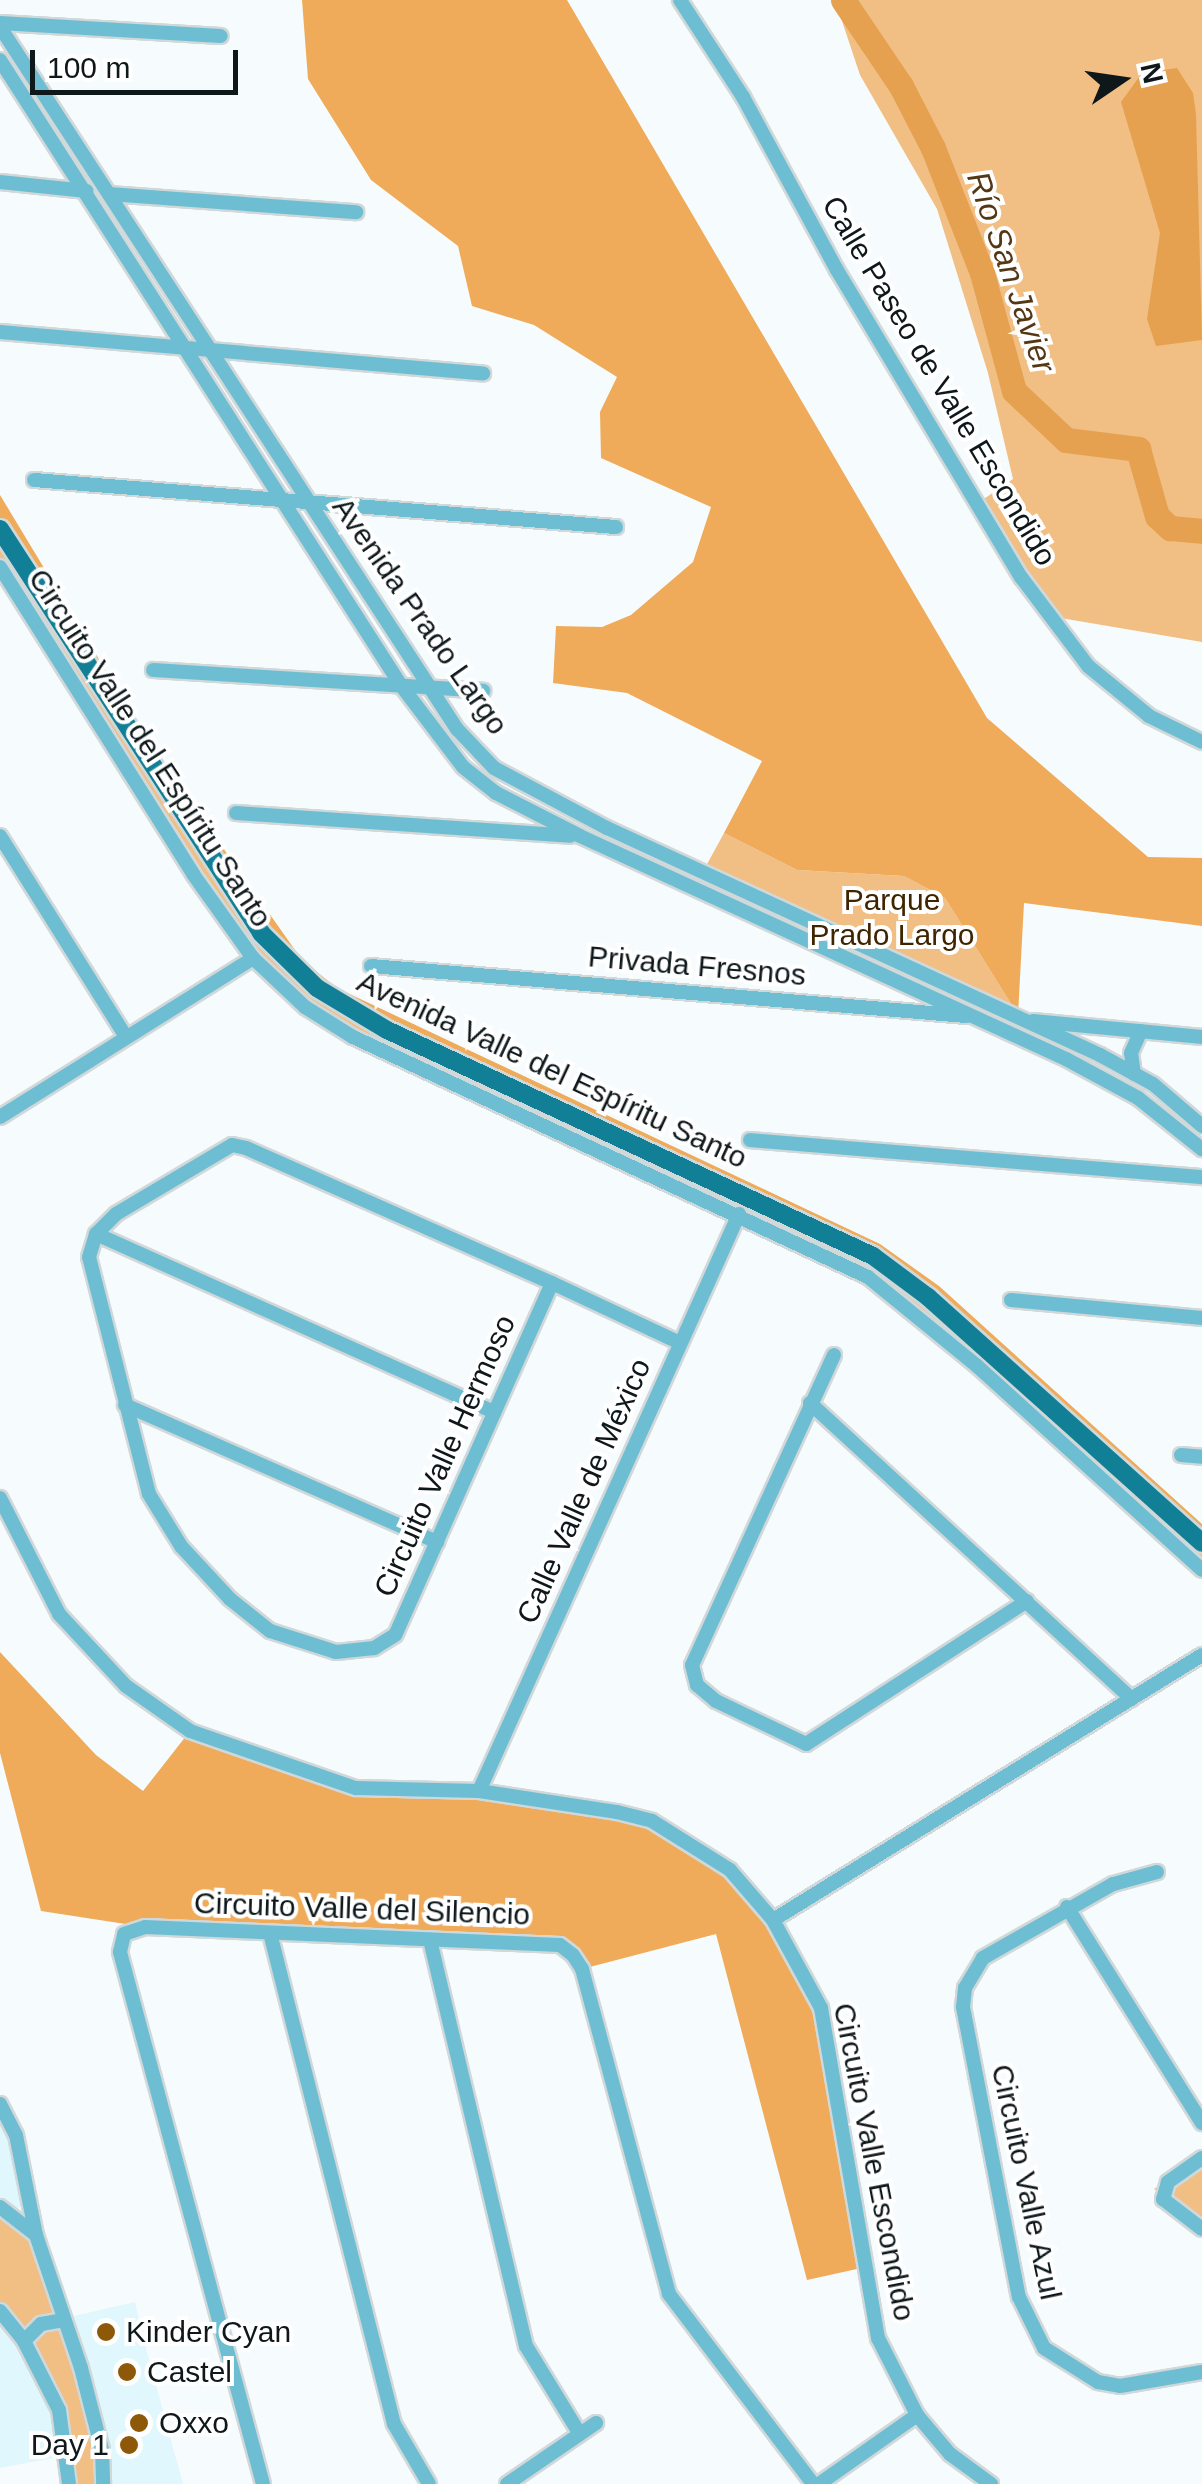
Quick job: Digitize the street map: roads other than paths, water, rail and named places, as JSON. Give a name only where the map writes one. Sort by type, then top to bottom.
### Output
[{"type":"main road","name":"Avenida Valle del Espíritu Santo","points":[[0,529],[261,933],[317,988],[387,1030],[873,1256],[928,1298],[1202,1543]]},
{"type":"street","name":"Calle Paseo de Valle Escondido","points":[[680,0],[743,97],[837,270],[1021,577],[1088,666],[1149,716],[1202,742]]},
{"type":"street","points":[[0,25],[221,36]]},
{"type":"street","name":"Avenida Prado Largo","points":[[0,25],[208,351],[430,687],[494,768],[607,828],[1134,1074],[1202,1126]]},
{"type":"street","name":"Avenida Prado Largo","points":[[0,60],[400,684],[463,766],[496,793],[580,836],[889,979],[984,1017],[1138,1098],[1202,1149]]},
{"type":"street","points":[[0,182],[87,191]]},
{"type":"street","points":[[109,194],[356,212]]},
{"type":"street","points":[[0,332],[483,373]]},
{"type":"street","points":[[34,480],[284,504],[616,527]]},
{"type":"street","name":"Circuito Valle del Espíritu Santo","points":[[0,567],[253,958],[306,1007],[353,1037],[868,1277],[909,1308],[1202,1570]]},
{"type":"street","points":[[153,670],[483,690]]},
{"type":"street","points":[[236,812],[580,836],[607,828]]},
{"type":"street","points":[[0,836],[126,1037]]},
{"type":"street","points":[[0,1117],[253,958]]},
{"type":"street","name":"Privada Fresnos","points":[[371,966],[1202,1037]]},
{"type":"street","points":[[887,1009],[889,979]]},
{"type":"street","points":[[1134,1074],[1132,1054],[1141,1031]]},
{"type":"street","points":[[750,1140],[1202,1176]]},
{"type":"street","points":[[494,1412],[96,1234],[116,1214],[232,1145],[552,1283],[680,1343]]},
{"type":"street","name":"Calle Valle de México","points":[[479,1791],[739,1214]]},
{"type":"street","name":"Circuito Valle Hermoso","points":[[96,1234],[89,1257],[92,1283],[149,1494],[173,1533],[230,1599],[270,1631],[336,1652],[374,1648],[395,1634],[552,1283]]},
{"type":"street","points":[[1011,1300],[1202,1318]]},
{"type":"street","points":[[834,1356],[692,1665],[697,1685],[716,1702],[806,1744],[1027,1601]]},
{"type":"street","points":[[810,1403],[1132,1699]]},
{"type":"street","points":[[125,1405],[437,1542]]},
{"type":"street","points":[[1181,1455],[1202,1456]]},
{"type":"street","name":"Circuito Valle Escondido","points":[[0,1498],[59,1614],[126,1686],[190,1731],[356,1788],[479,1791],[652,1821],[730,1870],[773,1920],[820,2008],[878,2338],[916,2414],[950,2454],[990,2484]]},
{"type":"street","points":[[773,1920],[1202,1655]]},
{"type":"street","name":"Circuito Valle Azul","points":[[1157,1872],[1067,1907],[983,1958],[964,1988],[966,2028],[1019,2297],[1044,2348],[1098,2382],[1147,2386],[1202,2372]]},
{"type":"street","points":[[1067,1907],[1202,2122]]},
{"type":"street","name":"Circuito Valle del Silencio","points":[[263,2484],[120,1952],[124,1934],[145,1927],[560,1945],[573,1955],[582,1969],[669,2294],[816,2484]]},
{"type":"street","points":[[270,1933],[394,2424],[428,2484]]},
{"type":"street","points":[[430,1940],[526,2346],[580,2434]]},
{"type":"street","points":[[0,2104],[16,2134],[36,2235],[102,2450],[102,2484]]},
{"type":"street","points":[[1202,2158],[1163,2190],[1168,2206],[1202,2229]]},
{"type":"street","points":[[29,2198],[28,2220],[36,2235]]},
{"type":"street","points":[[5,2210],[28,2220]]},
{"type":"street","points":[[5,2210],[36,2235]]},
{"type":"street","points":[[0,2311],[24,2341],[59,2410],[69,2484]]},
{"type":"street","points":[[24,2341],[41,2324],[64,2320]]},
{"type":"street","points":[[816,2484],[916,2414]]},
{"type":"street","points":[[507,2484],[596,2423]]},
{"type":"waterway","name":"Río San Javier","points":[[843,0],[901,86],[933,148],[982,273],[1014,391],[1066,440],[1138,449],[1157,516],[1170,528],[1202,531]]},
{"type":"place","name":"Kinder Cyan","points":[[106,2332]]},
{"type":"place","name":"Castel","points":[[127,2372]]},
{"type":"place","name":"Oxxo","points":[[139,2423]]},
{"type":"place","name":"Day 1","points":[[129,2445]]},
{"type":"park label","name":"Parque Prado Largo","points":[[892,917]]}]
